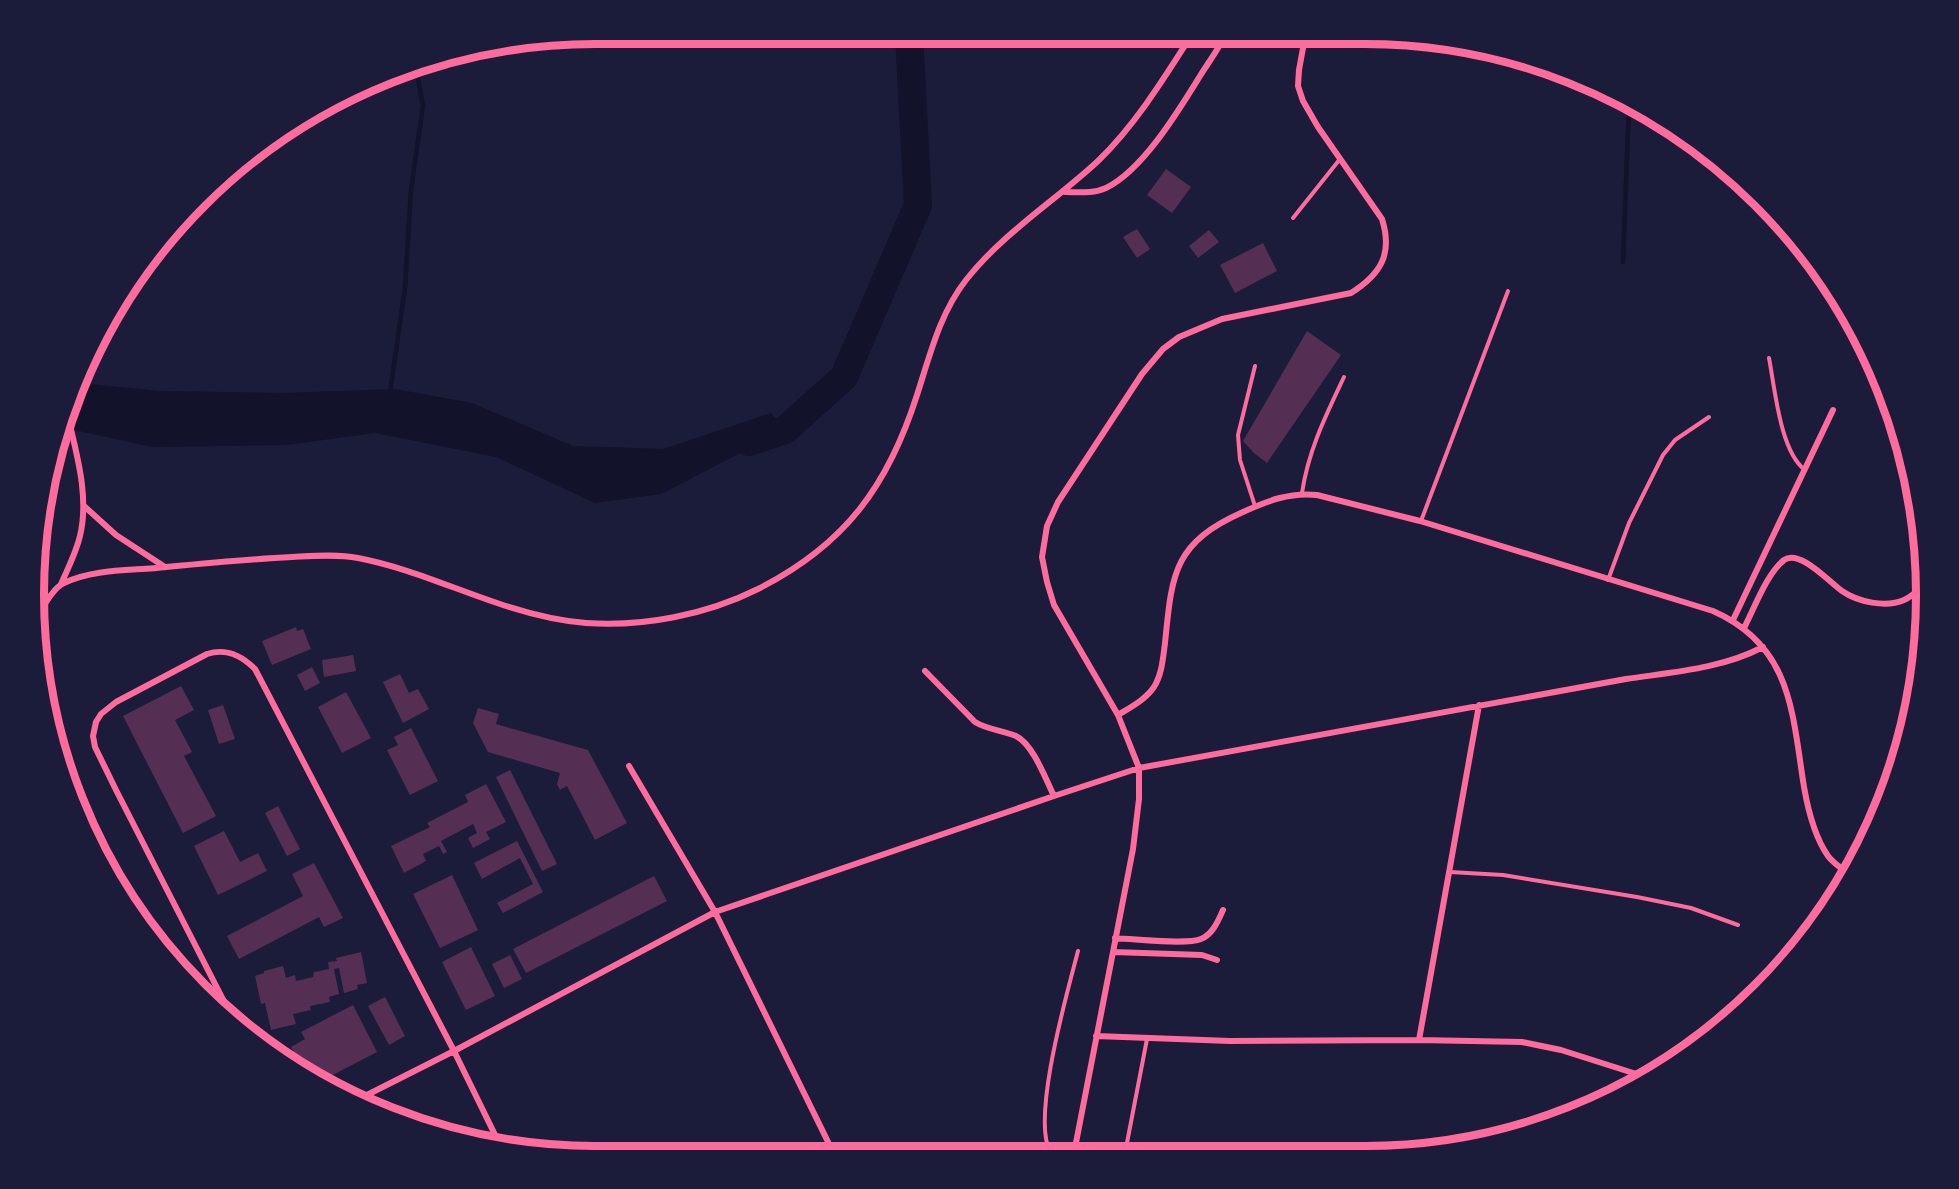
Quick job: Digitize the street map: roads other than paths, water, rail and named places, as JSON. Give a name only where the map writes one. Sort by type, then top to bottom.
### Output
[{"type":"street","points":[[61,584],[95,574],[230,560],[311,556],[354,557],[403,569],[504,605],[582,623],[619,624],[654,621],[726,603],[758,589],[789,571],[837,535],[861,509],[888,469],[911,414],[941,324],[964,282],[1008,237],[1065,192],[1102,157],[1128,128],[1186,44]]},
{"type":"street","points":[[1065,192],[1089,192],[1105,188],[1125,174],[1146,154],[1169,124],[1220,44]]},
{"type":"street","points":[[1075,1146],[1133,849],[1139,799],[1139,768],[1118,715],[1054,604],[1042,557],[1047,526],[1058,502],[1142,374],[1163,350],[1179,337],[1222,319],[1351,293],[1377,274],[1388,243],[1385,226],[1308,110],[1298,86],[1304,44]]},
{"type":"street","points":[[1733,620],[1833,410]]},
{"type":"street","points":[[44,606],[61,584],[80,538],[84,506],[79,467],[70,426]]},
{"type":"street","points":[[1118,715],[1143,700],[1154,688],[1160,675],[1176,568],[1191,545],[1230,517],[1270,500],[1302,493],[1317,495],[1420,521],[1713,611],[1733,620],[1764,647],[1779,669],[1792,714],[1814,830],[1828,857],[1843,869]]},
{"type":"street","points":[[84,506],[116,535],[165,567]]},
{"type":"street","points":[[1744,628],[1771,577],[1782,561],[1789,558],[1796,557],[1805,561],[1844,592],[1863,601],[1887,604],[1904,600],[1916,592]]},
{"type":"street","points":[[366,1096],[715,912],[1139,768],[1479,705],[1718,664],[1743,657],[1764,647]]},
{"type":"street","points":[[225,1003],[95,747],[93,736],[96,722],[101,714],[116,702],[207,654],[224,651],[240,656],[255,669],[454,1051],[496,1136]]},
{"type":"street","points":[[925,671],[975,722],[984,728],[1014,735],[1027,745],[1054,796]]},
{"type":"street","points":[[1419,1040],[1479,705]]},
{"type":"street","points":[[629,766],[715,912],[830,1146]]},
{"type":"street","points":[[1115,938],[1165,941],[1199,940],[1209,934],[1223,910]]},
{"type":"street","points":[[1113,952],[1202,955],[1216,960]]},
{"type":"street","points":[[1096,1036],[1230,1041],[1522,1042],[1561,1050],[1636,1074]]},
{"type":"lane","points":[[1293,218],[1341,159]]},
{"type":"lane","points":[[1420,521],[1508,291]]},
{"type":"lane","points":[[1769,358],[1784,436],[1790,454],[1805,470]]},
{"type":"lane","points":[[1255,366],[1238,435],[1240,460],[1255,506]]},
{"type":"lane","points":[[1302,493],[1317,435],[1344,377]]},
{"type":"lane","points":[[1608,580],[1629,523],[1662,455],[1675,440],[1709,417]]},
{"type":"lane","points":[[1450,872],[1503,875],[1637,897],[1691,908],[1738,926]]},
{"type":"lane","points":[[1046,1146],[1044,1129],[1048,1078],[1078,951]]},
{"type":"lane","points":[[1126,1146],[1147,1038]]},
{"type":"waterway","points":[[749,442],[785,430],[844,377],[918,205],[909,44]]},
{"type":"waterway","points":[[390,393],[405,288],[411,190],[423,106],[417,73]]},
{"type":"waterway","points":[[1623,262],[1629,111]]}]
